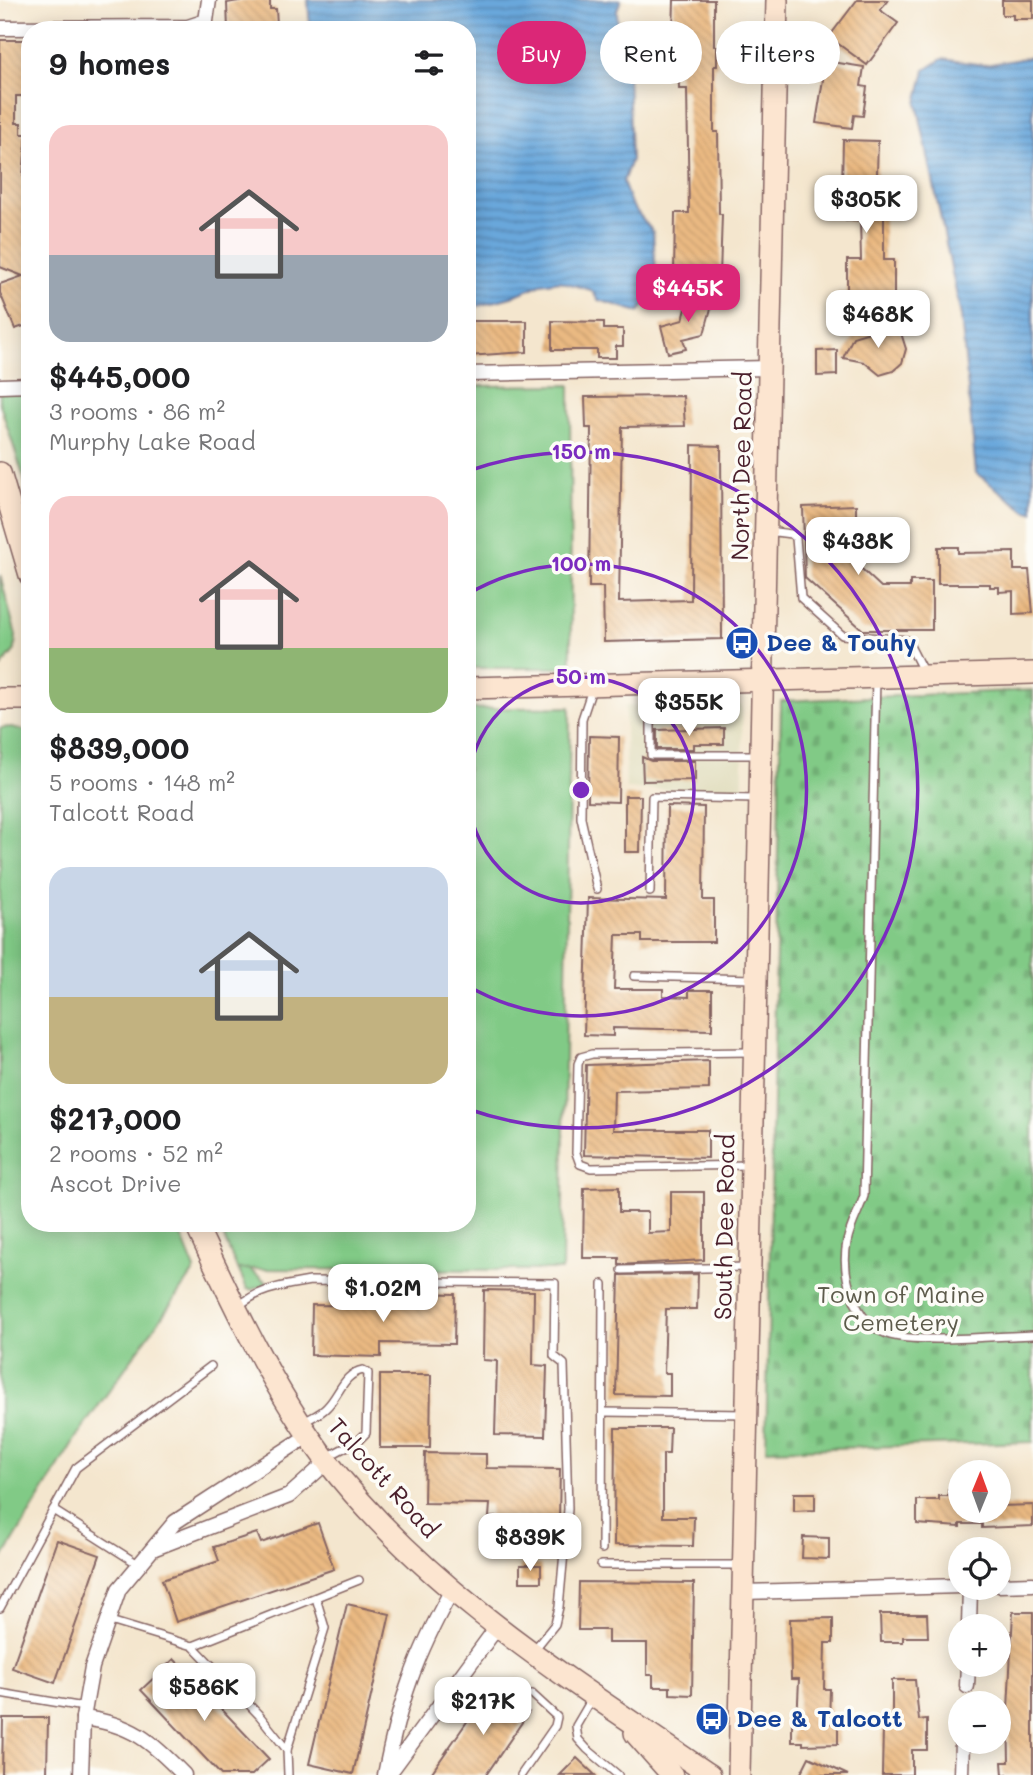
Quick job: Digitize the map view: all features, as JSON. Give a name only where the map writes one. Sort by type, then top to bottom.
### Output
[{"type":"main road","name":"North Dee Road","points":[[764,681],[777,0]]},
{"type":"main road","points":[[0,473],[21,544]]},
{"type":"main road","points":[[476,688],[1033,673]]},
{"type":"main road","name":"South Dee Road","points":[[739,1775],[764,681]]},
{"type":"main road","points":[[0,699],[21,699]]},
{"type":"main road","name":"Talcott Road","points":[[199,1232],[236,1308],[305,1429],[326,1460],[386,1526],[452,1590],[497,1627],[622,1719],[710,1775]]},
{"type":"main road","points":[[622,1719],[672,1775]]},
{"type":"street","points":[[206,21],[209,0]]},
{"type":"street","points":[[0,28],[21,28]]},
{"type":"street","points":[[476,374],[770,368]]},
{"type":"street","points":[[0,386],[21,385]]},
{"type":"street","points":[[81,1775],[84,1712],[92,1667],[119,1589],[175,1522],[305,1429]]},
{"type":"street","points":[[151,1550],[289,1496],[326,1460]]},
{"type":"street","points":[[1011,1585],[1033,1584]]},
{"type":"street","points":[[742,1592],[948,1586]]},
{"type":"street","points":[[386,1775],[396,1716],[417,1655],[452,1590]]},
{"type":"street","points":[[386,1775],[497,1627]]},
{"type":"street","points":[[967,1677],[967,1686]]},
{"type":"street","points":[[84,1712],[130,1728],[164,1754],[184,1775]]},
{"type":"street","points":[[961,1775],[962,1754]]},
{"type":"lane","points":[[767,531],[790,534],[796,538],[801,598],[827,624],[842,635],[907,640],[925,676]]},
{"type":"lane","points":[[876,677],[864,1196],[847,1239],[846,1263],[851,1292],[868,1321],[888,1335],[917,1338],[1033,1335]]},
{"type":"lane","points":[[651,685],[651,755],[763,755]]},
{"type":"lane","points":[[593,686],[582,719],[581,818],[597,889]]},
{"type":"lane","points":[[650,892],[652,797],[762,799]]},
{"type":"lane","points":[[634,976],[757,979]]},
{"type":"lane","points":[[753,1166],[591,1168],[580,1164],[576,1140],[578,1064],[581,1057],[592,1054],[755,1052]]},
{"type":"lane","points":[[622,1270],[750,1267]]},
{"type":"lane","points":[[236,1308],[253,1294],[310,1281],[555,1283],[554,1356],[564,1364],[568,1508],[555,1624],[532,1653]]},
{"type":"lane","points":[[602,1549],[603,1284]]},
{"type":"lane","points":[[0,1608],[76,1468],[211,1366]]},
{"type":"lane","points":[[305,1429],[327,1408],[344,1381],[355,1372],[363,1370],[368,1374],[366,1433],[326,1460]]},
{"type":"lane","points":[[603,1412],[747,1414]]},
{"type":"lane","points":[[53,1510],[138,1564]]},
{"type":"lane","points":[[601,1566],[743,1565]]},
{"type":"lane","points":[[193,1646],[359,1580]]},
{"type":"lane","points":[[288,1775],[287,1750],[325,1628],[316,1598]]},
{"type":"lane","points":[[107,1620],[193,1646],[259,1715],[287,1750]]},
{"type":"lane","points":[[0,1693],[84,1712]]},
{"type":"lane","points":[[522,1775],[555,1726],[557,1717],[532,1694]]},
{"type":"lane","points":[[593,1697],[576,1726],[578,1739],[618,1775]]},
{"type":"shaded area","points":[[742,705],[743,790],[626,789],[625,706]]},
{"type":"green space","points":[[570,385],[571,668],[476,668],[476,386]]},
{"type":"green space","points":[[0,390],[21,390],[21,469],[0,404]]},
{"type":"green space","points":[[0,575],[16,635],[15,650],[0,668]]},
{"type":"green space","name":"Town of Maine Cemetery","points":[[1033,690],[1033,1442],[766,1450],[781,701]]},
{"type":"green space","points":[[570,707],[562,1270],[237,1269],[222,1232],[476,1232],[476,709]]},
{"type":"green space","points":[[0,728],[21,730],[21,1232],[180,1232],[195,1270],[77,1436],[0,1563]]},
{"type":"green space","points":[[222,1232],[249,1269],[269,1284],[247,1289]]},
{"type":"water","points":[[308,0],[621,0],[617,10],[617,21],[600,21],[600,84],[628,84],[631,160],[623,182],[631,204],[653,232],[657,288],[639,312],[598,300],[591,290],[560,281],[541,284],[511,297],[476,307],[476,21],[309,21]]},
{"type":"water","points":[[1033,57],[1033,512],[1026,511],[976,473],[961,316],[917,103],[925,70],[942,59],[985,65]]},
{"type":"building","points":[[270,0],[270,9],[276,9],[277,21],[228,21],[227,3]]},
{"type":"building","points":[[674,0],[714,0],[714,132],[718,132],[719,214],[722,214],[720,276],[674,275],[675,213],[689,213],[687,89],[679,89],[679,84],[702,84],[702,21],[673,21]]},
{"type":"building","points":[[857,0],[888,0],[880,10],[898,23],[867,65],[840,45],[840,22]]},
{"type":"building","points":[[1002,0],[1033,0],[1033,19],[1013,19],[1013,15],[1002,15]]},
{"type":"building","points":[[0,40],[21,40],[21,96],[16,96],[16,123],[21,123],[21,275],[0,267]]},
{"type":"building","points":[[840,63],[864,67],[861,86],[867,87],[863,116],[854,115],[852,128],[816,123],[822,84],[840,84]]},
{"type":"building","points":[[843,140],[878,141],[876,204],[884,204],[884,260],[894,260],[894,295],[899,295],[899,313],[837,313],[837,293],[847,293],[847,260],[861,260],[860,220],[846,221],[846,189],[842,188]]},
{"type":"building","points":[[21,277],[21,327],[15,329],[0,293],[0,284]]},
{"type":"building","points":[[690,294],[713,301],[704,334],[683,339],[686,349],[668,353],[661,326],[683,320]]},
{"type":"building","points":[[476,321],[527,321],[527,352],[476,355]]},
{"type":"building","points":[[552,321],[604,322],[604,329],[623,329],[623,346],[616,346],[616,358],[597,358],[597,350],[552,350]]},
{"type":"building","points":[[892,325],[901,333],[906,349],[902,363],[893,371],[880,375],[864,362],[843,358],[853,337]]},
{"type":"building","points":[[837,350],[837,375],[817,376],[817,351]]},
{"type":"building","points":[[683,396],[685,426],[622,427],[619,602],[691,600],[692,445],[721,446],[722,639],[604,642],[603,587],[589,587],[591,428],[586,428],[585,397]]},
{"type":"building","points":[[856,505],[856,525],[849,525],[850,558],[881,587],[910,587],[910,581],[932,581],[932,630],[863,630],[805,578],[803,507]]},
{"type":"building","points":[[938,547],[958,547],[958,553],[1014,552],[1014,570],[1029,570],[1033,613],[1013,614],[1013,591],[999,592],[999,587],[990,587],[990,584],[938,584]]},
{"type":"building","points":[[724,728],[724,744],[694,744],[694,749],[657,749],[657,730]]},
{"type":"building","points":[[589,736],[619,737],[618,802],[588,801]]},
{"type":"building","points":[[642,757],[651,761],[695,761],[695,780],[643,781]]},
{"type":"building","points":[[625,796],[641,796],[640,852],[625,852]]},
{"type":"building","points":[[667,806],[704,807],[703,900],[714,900],[714,942],[642,942],[642,935],[616,935],[614,989],[663,989],[663,996],[689,997],[689,990],[712,990],[712,1030],[613,1028],[613,1036],[584,1035],[588,898],[666,900]]},
{"type":"building","points":[[709,1061],[709,1089],[614,1091],[613,1130],[708,1130],[708,1158],[584,1155],[586,1065]]},
{"type":"building","points":[[619,1187],[619,1212],[648,1212],[648,1233],[671,1232],[671,1192],[704,1192],[704,1260],[619,1265],[619,1258],[583,1258],[584,1188]]},
{"type":"building","points":[[698,1274],[697,1309],[666,1309],[664,1373],[670,1373],[670,1396],[616,1395],[619,1275]]},
{"type":"building","points":[[484,1290],[534,1291],[533,1365],[547,1366],[545,1436],[495,1435],[497,1361],[483,1360]]},
{"type":"building","points":[[383,1292],[455,1294],[454,1344],[381,1343],[381,1357],[311,1355],[312,1305],[383,1306]]},
{"type":"building","points":[[380,1375],[431,1375],[430,1448],[380,1448]]},
{"type":"building","points":[[615,1428],[670,1428],[669,1454],[663,1454],[663,1517],[694,1517],[693,1546],[614,1545]]},
{"type":"building","points":[[425,1453],[486,1454],[486,1468],[560,1469],[559,1519],[489,1517],[490,1504],[424,1503]]},
{"type":"building","points":[[794,1493],[815,1493],[815,1510],[794,1511]]},
{"type":"building","points":[[939,1496],[948,1496],[948,1523],[1011,1523],[1012,1506],[1033,1505],[1033,1526],[982,1528],[982,1524],[960,1524],[960,1527],[917,1524],[917,1500],[939,1500]]},
{"type":"building","points":[[318,1523],[334,1569],[176,1622],[162,1580],[219,1561],[214,1547],[257,1533],[261,1543]]},
{"type":"building","points":[[803,1537],[829,1538],[829,1559],[802,1558]]},
{"type":"building","points":[[57,1540],[100,1555],[55,1683],[12,1668]]},
{"type":"building","points":[[520,1565],[541,1565],[541,1582],[520,1582]]},
{"type":"building","points":[[579,1582],[694,1583],[692,1695],[670,1694],[670,1687],[653,1687],[653,1675],[647,1675],[647,1643],[608,1643],[608,1630],[578,1630]]},
{"type":"building","points":[[347,1604],[390,1614],[353,1774],[309,1764]]},
{"type":"building","points":[[1013,1612],[1033,1612],[1033,1775],[1003,1775],[1002,1762],[1009,1762],[1011,1754]]},
{"type":"building","points":[[880,1614],[927,1614],[928,1637],[903,1637],[903,1642],[881,1642]]},
{"type":"building","points":[[833,1618],[833,1643],[825,1643],[824,1689],[830,1689],[829,1723],[838,1723],[838,1744],[803,1745],[803,1742],[792,1742],[792,1724],[797,1724],[799,1679],[791,1679],[790,1619]]},
{"type":"building","points":[[174,1659],[269,1759],[252,1775],[221,1775],[141,1690]]},
{"type":"building","points":[[892,1680],[915,1680],[919,1720],[927,1719],[927,1750],[912,1750],[912,1775],[882,1775],[883,1727],[892,1727]]},
{"type":"building","points":[[491,1687],[529,1712],[486,1775],[430,1775]]},
{"type":"building","points":[[3,1718],[48,1718],[47,1775],[2,1775]]},
{"type":"building","points":[[809,1757],[848,1775],[800,1775]]},
{"type":"building","points":[[577,1758],[595,1775],[560,1775]]},
{"type":"place","name":"Dee & Touhy","points":[[742,643]]},
{"type":"place","name":"Dee & Talcott","points":[[712,1719]]}]
